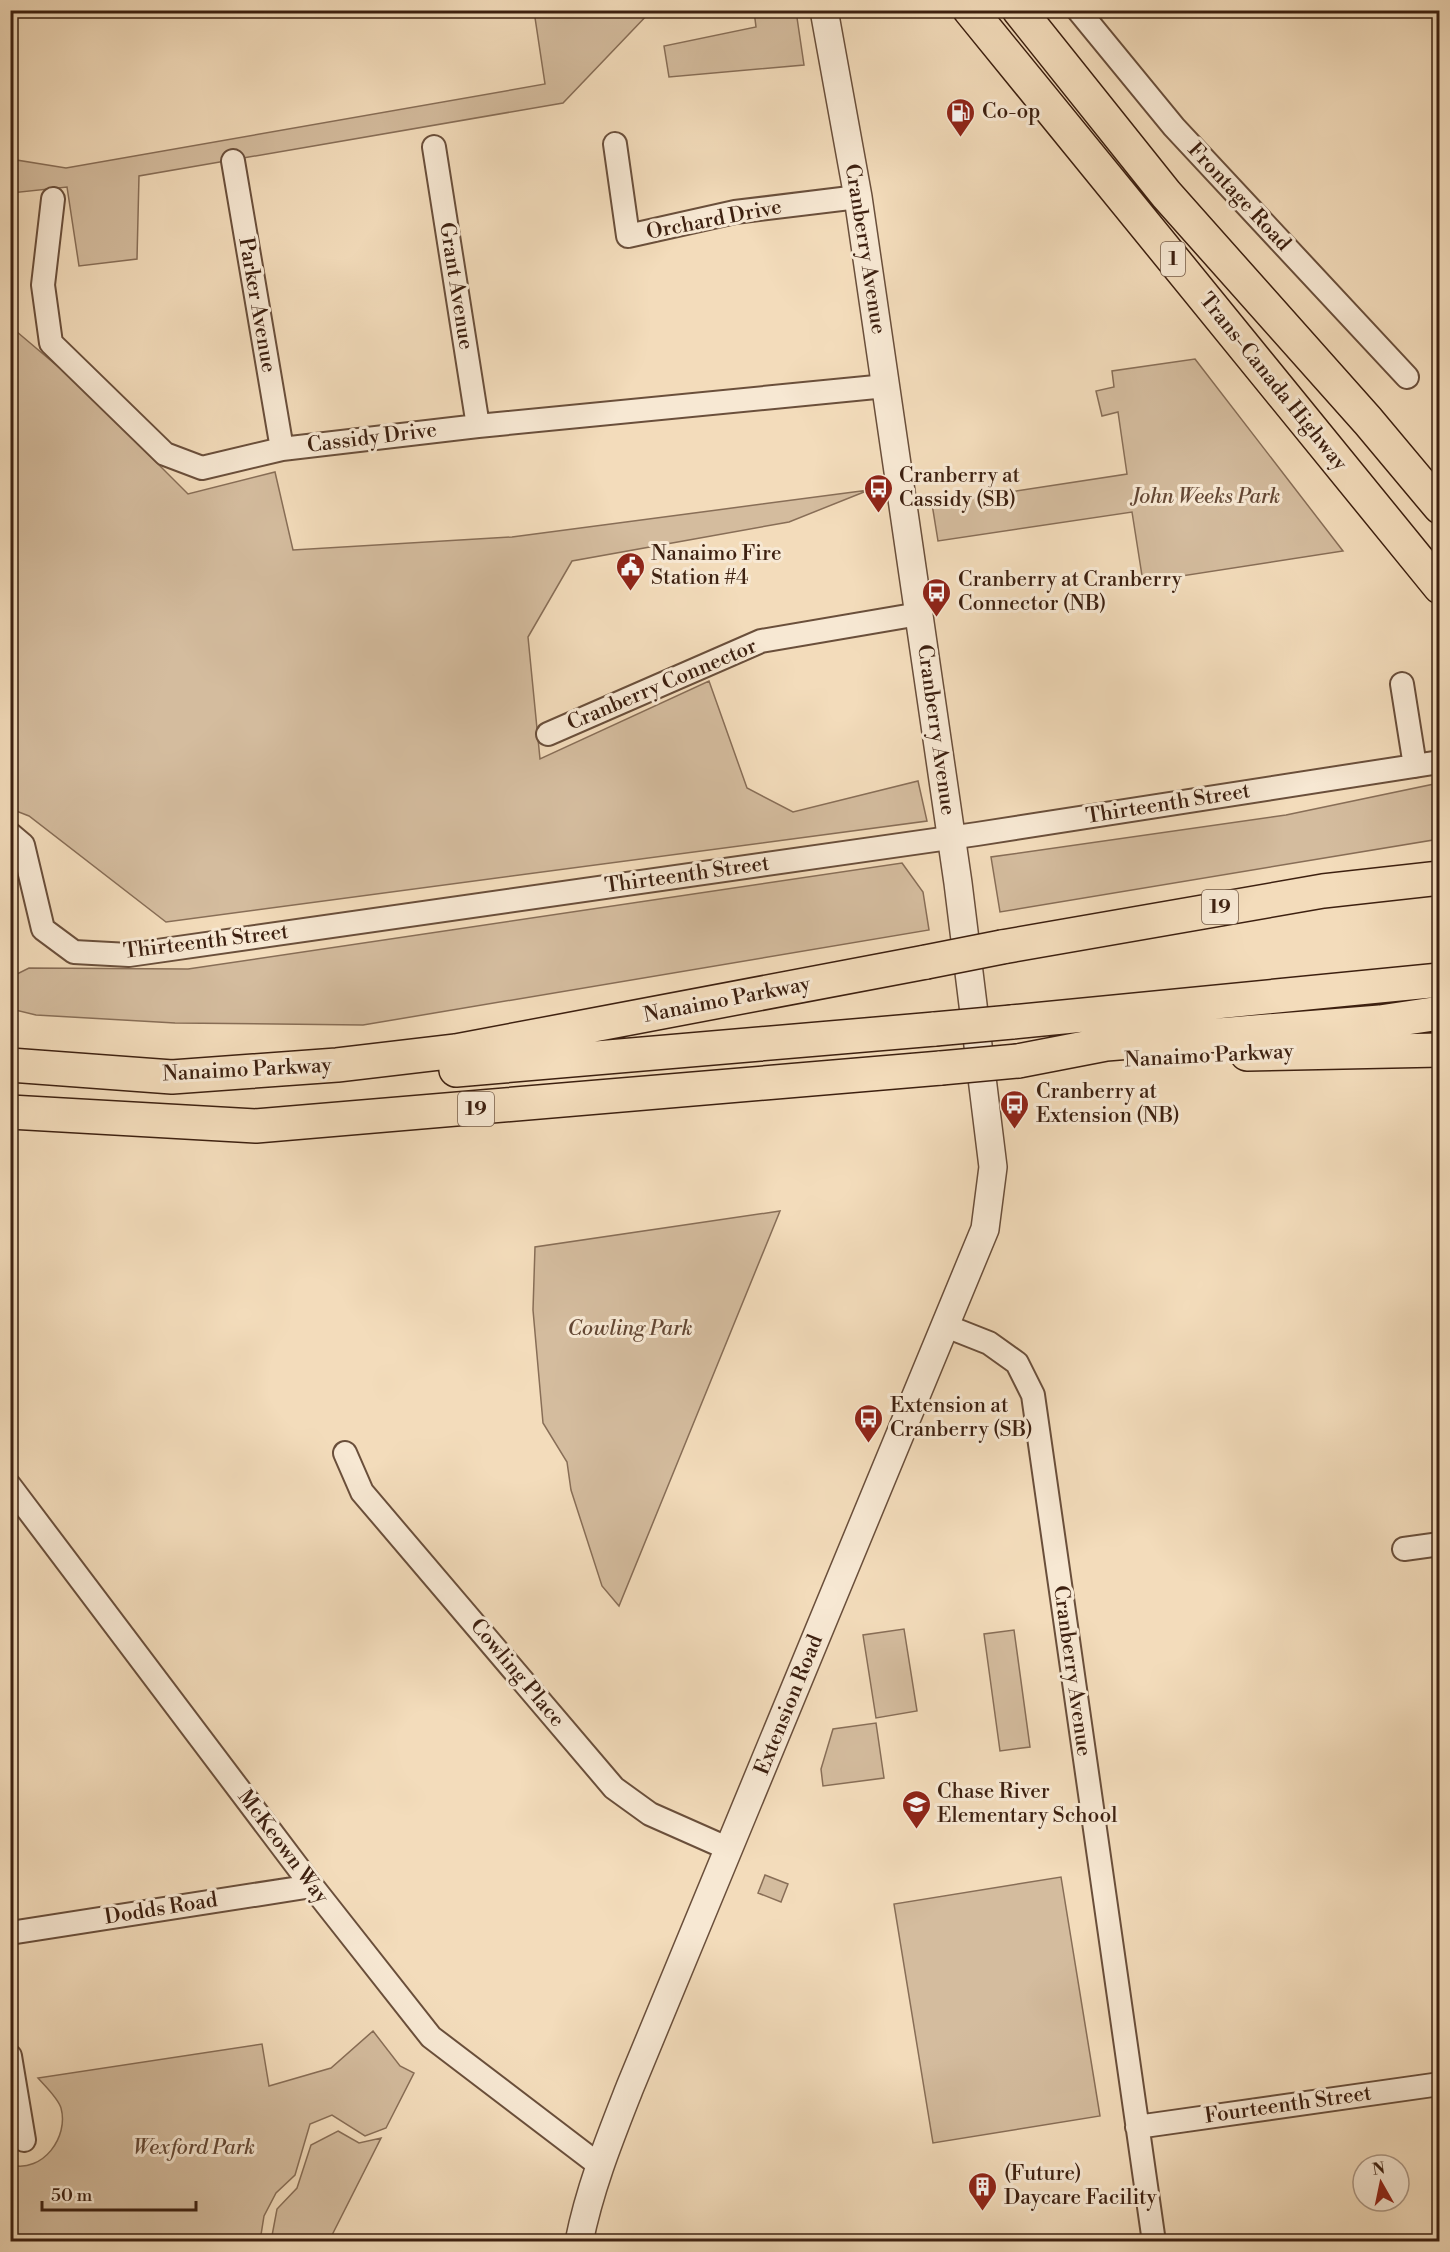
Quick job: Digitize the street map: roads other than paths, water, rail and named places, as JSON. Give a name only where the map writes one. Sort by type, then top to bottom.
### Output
[{"type":"highway","name":"Trans-Canada Highway","points":[[970,10],[1440,587]]},
{"type":"highway","name":"Trans-Canada Highway","points":[[1019,10],[1166,194],[1368,421],[1440,507]]},
{"type":"highway","name":"Nanaimo Parkway","points":[[10,1065],[172,1077],[337,1065],[456,1051],[1002,947],[1312,892],[1440,878]]},
{"type":"highway","points":[[172,1077],[235,1082],[388,1076],[1012,1022],[1440,980]]},
{"type":"highway","points":[[1018,1061],[1106,1044],[1380,1022],[1440,1013]]},
{"type":"highway","name":"Nanaimo Parkway","points":[[10,1112],[256,1126],[1018,1061],[1093,1062],[1290,1052],[1440,1050]]},
{"type":"street","name":"Cranberry Avenue","points":[[824,10],[858,197],[952,837],[993,1167]]},
{"type":"street","name":"Frontage Road","points":[[1078,10],[1174,127],[1407,377]]},
{"type":"street","name":"Orchard Drive","points":[[615,144],[628,237],[735,212],[858,197]]},
{"type":"street","name":"Grant Avenue","points":[[434,147],[478,426]]},
{"type":"street","name":"Parker Avenue","points":[[233,161],[282,449]]},
{"type":"street","name":"Cassidy Drive","points":[[53,199],[43,285],[51,342],[165,454],[202,468],[282,449],[478,426],[886,386]]},
{"type":"street","name":"Cranberry Connector","points":[[548,734],[761,641],[919,614]]},
{"type":"street","points":[[1402,684],[1415,766]]},
{"type":"street","name":"Thirteenth Street","points":[[10,834],[23,845],[43,929],[74,952],[129,955],[952,837],[1440,762]]},
{"type":"street","name":"Extension Road","points":[[579,2241],[588,2198],[599,2166],[985,1229],[993,1167]]},
{"type":"street","name":"Cranberry Avenue","points":[[946,1326],[989,1343],[1017,1363],[1033,1395],[1154,2241]]},
{"type":"street","name":"Cowling Place","points":[[345,1454],[362,1492],[614,1788],[650,1814],[729,1850]]},
{"type":"street","name":"McKeown Way","points":[[10,1486],[312,1886],[431,2037],[599,2166]]},
{"type":"street","points":[[1404,1549],[1440,1544]]},
{"type":"street","name":"Dodds Road","points":[[10,1933],[312,1886]]},
{"type":"street","points":[[10,2056],[24,2140]]},
{"type":"street","name":"Fourteenth Street","points":[[1137,2127],[1440,2084]]},
{"type":"place","name":"Co-op","points":[[961,138]]},
{"type":"place","name":"Cranberry at Cassidy (SB)","points":[[878,514]]},
{"type":"place","name":"Nanaimo Fire Station #4","points":[[630,592]]},
{"type":"place","name":"Cranberry at Cranberry Connector (NB)","points":[[937,618]]},
{"type":"place","name":"Cranberry at Extension (NB)","points":[[1015,1130]]},
{"type":"place","name":"Extension at Cranberry (SB)","points":[[869,1444]]},
{"type":"place","name":"Chase River Elementary School","points":[[916,1830]]},
{"type":"place","name":"(Future) Daycare Facility","points":[[983,2212]]},
{"type":"park label","name":"John Weeks Park","points":[[1206,497]]},
{"type":"park label","name":"Cowling Park","points":[[630,1329]]},
{"type":"park label","name":"Wexford Park","points":[[194,2148]]}]
